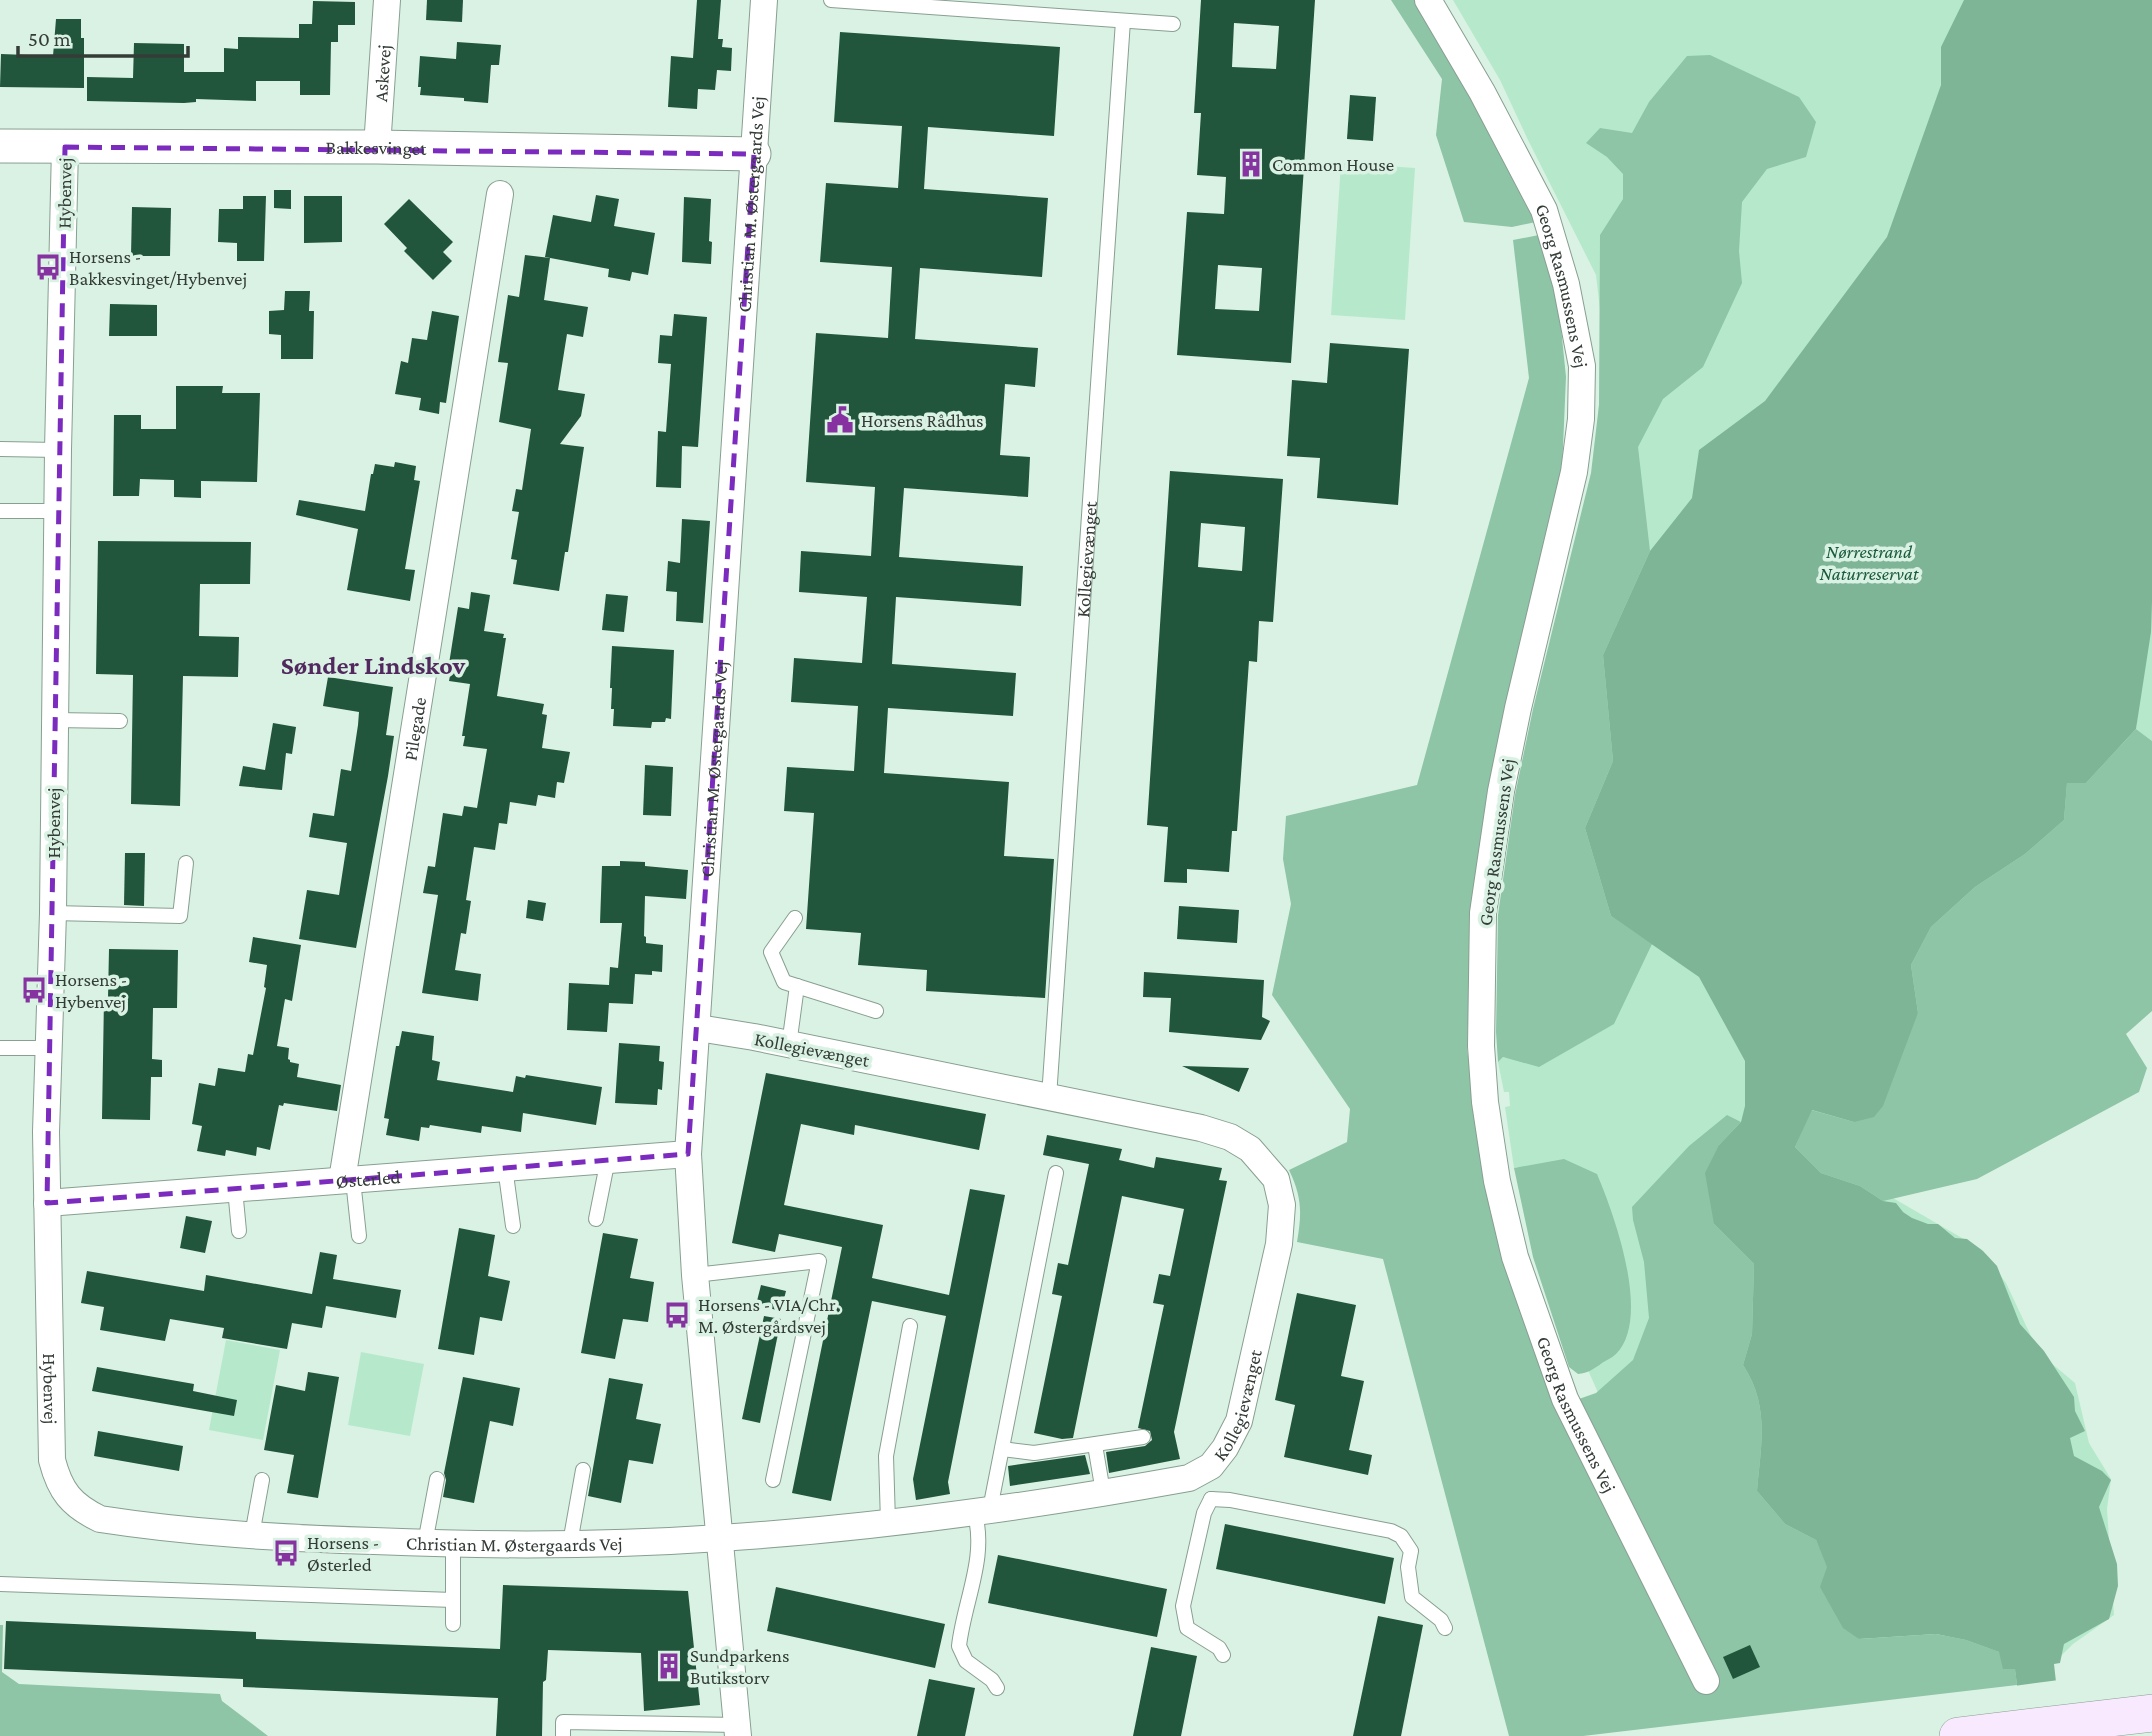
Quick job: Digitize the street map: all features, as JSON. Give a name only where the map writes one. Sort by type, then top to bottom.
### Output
[{"type":"main road","points":[[1958,1736],[2152,1713]]},
{"type":"street","name":"Askevej","points":[[377,147],[387,0]]},
{"type":"street","name":"Christian M. Østergaards Vej","points":[[737,1731],[695,1275],[688,1154],[764,0]]},
{"type":"street","name":"Georg Rasmussens Vej","points":[[1428,0],[1482,92],[1544,210],[1566,284],[1582,366],[1581,419],[1574,472],[1515,720],[1501,791],[1483,913],[1481,1046],[1485,1102],[1497,1181],[1516,1257],[1565,1399],[1706,1681]]},
{"type":"street","name":"Bakkesvinget","points":[[0,146],[377,147],[754,153]]},
{"type":"street","name":"Hybenvej","points":[[65,147],[47,1203],[52,1460],[57,1478],[67,1496]]},
{"type":"street","name":"Pilegade","points":[[347,1180],[500,194]]},
{"type":"street","name":"Kollegievænget","points":[[698,1028],[1201,1128],[1230,1137],[1250,1149],[1276,1179],[1282,1205],[1279,1244],[1239,1421],[1211,1466],[1189,1478],[982,1510],[719,1539]]},
{"type":"street","name":"Østerled","points":[[47,1203],[688,1154]]},
{"type":"street","name":"Christian M. Østergaards Vej","points":[[67,1496],[81,1509],[100,1519],[252,1535],[453,1544],[719,1539]]},
{"type":"lane","points":[[831,0],[1173,24]]},
{"type":"lane","name":"Kollegievænget","points":[[1049,1097],[1123,21]]},
{"type":"lane","points":[[0,449],[58,450]]},
{"type":"lane","points":[[0,511],[57,511]]},
{"type":"lane","points":[[54,719],[120,721]]},
{"type":"lane","points":[[53,913],[180,916],[186,863]]},
{"type":"lane","points":[[795,918],[771,952],[784,982],[876,1011]]},
{"type":"lane","points":[[789,1045],[797,986]]},
{"type":"lane","points":[[0,1048],[48,1048]]},
{"type":"lane","points":[[596,1219],[608,1159]]},
{"type":"lane","points":[[505,1167],[513,1226]]},
{"type":"lane","points":[[997,1688],[992,1680],[966,1661],[958,1646],[979,1547],[982,1510],[1002,1449],[1056,1173]]},
{"type":"lane","points":[[347,1180],[359,1236]]},
{"type":"lane","points":[[235,1189],[239,1231]]},
{"type":"lane","points":[[695,1275],[819,1261],[773,1480]]},
{"type":"lane","points":[[888,1522],[886,1455],[910,1326]]},
{"type":"lane","points":[[1002,1449],[1034,1453],[1143,1437]]},
{"type":"lane","points":[[1095,1445],[1103,1492]]},
{"type":"lane","points":[[570,1543],[583,1471]]},
{"type":"lane","points":[[1197,1474],[1211,1499]]},
{"type":"lane","points":[[425,1543],[437,1479]]},
{"type":"lane","points":[[252,1535],[262,1480]]},
{"type":"lane","points":[[1211,1499],[1230,1500],[1378,1528],[1401,1536],[1411,1551],[1408,1567],[1412,1597],[1441,1619],[1445,1628]]},
{"type":"lane","points":[[1211,1499],[1204,1513],[1183,1606],[1187,1628],[1219,1648],[1223,1655]]},
{"type":"lane","points":[[453,1544],[453,1624]]},
{"type":"lane","points":[[0,1584],[453,1600]]},
{"type":"lane","points":[[563,1736],[563,1723],[737,1731]]},
{"type":"highlighted area","points":[[65,147],[754,154],[688,1154],[47,1203]]},
{"type":"green space","name":"Nørrestrand Naturreservat","points":[[1453,0],[2152,0],[2152,741],[2136,729],[2138,712],[1881,1191],[1981,1249],[2006,1283],[2031,1336],[2050,1362],[2075,1383],[2089,1443],[2111,1479],[2107,1509],[2114,1615],[2073,1644],[2048,1669],[2018,1674],[1633,1471],[1546,1276],[1518,1167],[1514,1168],[1505,1107],[1510,1106],[1509,1092],[1504,1092],[1498,1062],[1503,1057],[1507,1058],[1589,524],[1604,344],[1596,275],[1500,80]]},
{"type":"green space","points":[[1341,163],[1415,168],[1405,320],[1331,315]]},
{"type":"green space","points":[[226,1340],[280,1350],[263,1440],[209,1430]]},
{"type":"green space","points":[[361,1352],[424,1364],[410,1436],[348,1425]]},
{"type":"shaded area","points":[[1391,0],[1416,0],[1522,185],[1536,222],[1512,227],[1464,222],[1436,135],[1442,79]]},
{"type":"shaded area","name":"Nørrestrand Naturreservat","points":[[1964,0],[2152,0],[2151,632],[2136,729],[2086,783],[2067,783],[2064,820],[2025,854],[1975,887],[1931,927],[1911,965],[1918,1013],[1883,1106],[1874,1117],[1854,1122],[1812,1110],[1795,1147],[1821,1173],[1860,1186],[1883,1201],[1896,1203],[1912,1218],[1928,1224],[1938,1224],[1955,1238],[1967,1239],[1983,1251],[1997,1266],[2020,1324],[2044,1351],[2074,1397],[2075,1411],[2085,1431],[2070,1438],[2074,1456],[2102,1471],[2111,1480],[2099,1507],[2117,1564],[2118,1586],[2109,1619],[2064,1644],[2060,1663],[2054,1664],[2062,1736],[2023,1736],[2015,1669],[2003,1669],[1999,1652],[1966,1640],[1936,1634],[1859,1639],[1843,1628],[1820,1587],[1827,1567],[1816,1540],[1785,1524],[1757,1491],[1762,1426],[1757,1395],[1743,1365],[1752,1334],[1754,1264],[1714,1224],[1705,1173],[1719,1145],[1741,1122],[1745,1106],[1745,1061],[1699,977],[1611,916],[1585,828],[1613,761],[1603,655],[1650,551],[1692,498],[1699,450],[1765,401],[1887,237],[1941,85],[1941,47]]},
{"type":"shaded area","points":[[1710,55],[1799,97],[1816,122],[1806,157],[1767,169],[1742,202],[1739,251],[1742,283],[1703,367],[1663,399],[1638,447],[1650,551],[1603,655],[1613,761],[1585,828],[1611,916],[1652,944],[1614,1024],[1539,1067],[1503,1057],[1498,1062],[1498,915],[1515,795],[1533,709],[1591,473],[1599,405],[1600,235],[1623,199],[1623,174],[1607,157],[1586,143],[1600,128],[1632,133],[1649,102],[1687,56]]},
{"type":"shaded area","points":[[1539,235],[1557,288],[1566,377],[1562,470],[1472,915],[1467,1049],[1486,1186],[1556,1407],[1596,1393],[1633,1360],[1649,1318],[1644,1262],[1632,1207],[1689,1146],[1727,1115],[1741,1122],[1719,1145],[1714,1224],[1754,1264],[1752,1334],[1743,1365],[1757,1395],[1762,1426],[1757,1491],[1785,1524],[1816,1540],[1859,1639],[1936,1634],[1966,1640],[1999,1652],[2015,1668],[2017,1685],[1583,1736],[1509,1736],[1383,1259],[1297,1242],[1300,1205],[1289,1170],[1347,1142],[1350,1109],[1272,995],[1291,904],[1283,859],[1286,816],[1417,785],[1529,378],[1513,240]]},
{"type":"shaded area","points":[[2136,729],[2152,741],[2152,1011],[2126,1034],[2147,1068],[2139,1092],[1977,1179],[1883,1201],[1860,1186],[1821,1173],[1795,1147],[1811,1110],[1854,1122],[1918,1013],[1911,965],[1931,927],[1975,887],[2025,854],[2064,820],[2067,783],[2086,783]]},
{"type":"shaded area","points":[[1564,1159],[1597,1174],[1620,1239],[1630,1292],[1631,1316],[1626,1338],[1616,1354],[1591,1370],[1578,1374],[1569,1367],[1533,1257],[1514,1168]]},
{"type":"shaded area","points":[[0,1625],[3,1625],[2,1672],[19,1684],[220,1694],[222,1701],[268,1736],[0,1736]]},
{"type":"pier","points":[[2059,1680],[2066,1736],[2020,1736],[2014,1686]]},
{"type":"building","points":[[427,0],[463,0],[462,22],[426,20]]},
{"type":"building","points":[[697,0],[721,0],[718,39],[723,39],[722,47],[732,48],[731,71],[717,70],[715,90],[698,89],[697,109],[668,107],[671,56],[693,58]]},
{"type":"building","points":[[1201,0],[1315,0],[1291,363],[1177,355],[1187,212],[1224,214],[1226,177],[1197,175],[1201,113],[1194,113]],"holes":[[[1234,23],[1279,26],[1276,69],[1232,67]],[[1218,265],[1262,268],[1259,311],[1215,309]]]},
{"type":"building","points":[[313,1],[355,2],[355,25],[338,25],[338,42],[331,42],[330,95],[300,95],[300,81],[256,81],[256,101],[87,101],[87,77],[133,78],[134,43],[184,44],[184,72],[224,72],[224,48],[238,49],[238,37],[299,38],[299,24],[312,24]]},
{"type":"building","points":[[56,19],[81,19],[81,38],[84,38],[84,88],[0,87],[1,54],[53,56]]},
{"type":"building","points":[[840,32],[1060,47],[1054,136],[928,127],[924,189],[1048,198],[1042,277],[920,268],[915,339],[1038,348],[1035,387],[1005,384],[1000,455],[1030,457],[1028,497],[904,488],[899,557],[1023,566],[1021,606],[896,597],[892,664],[1016,673],[1013,716],[888,708],[884,773],[1009,782],[1004,856],[1054,859],[1045,998],[926,991],[927,970],[858,965],[861,933],[806,929],[814,813],[784,811],[787,767],[854,771],[858,706],[791,702],[794,658],[862,663],[867,597],[799,592],[801,551],[871,556],[875,487],[806,482],[816,333],[888,338],[892,267],[820,262],[826,183],[898,188],[902,126],[834,122]]},
{"type":"building","points":[[457,42],[501,45],[499,65],[491,65],[488,103],[464,101],[464,98],[420,95],[420,56],[456,59]]},
{"type":"building","points":[[1350,95],[1376,97],[1373,141],[1347,139]]},
{"type":"building","points":[[274,190],[291,190],[291,209],[274,208]]},
{"type":"building","points":[[596,195],[619,199],[614,226],[655,233],[648,275],[632,272],[630,281],[608,277],[609,269],[545,257],[553,215],[591,222]]},
{"type":"building","points":[[243,196],[266,196],[264,261],[237,261],[237,243],[218,242],[219,209],[243,209]]},
{"type":"building","points":[[304,196],[342,196],[342,242],[304,243]]},
{"type":"building","points":[[684,197],[711,199],[711,264],[682,262]]},
{"type":"building","points":[[409,199],[453,242],[443,252],[452,261],[433,280],[404,251],[407,248],[384,224]]},
{"type":"building","points":[[132,207],[171,208],[170,256],[131,256]]},
{"type":"building","points":[[525,255],[550,258],[544,300],[588,307],[583,337],[567,334],[558,390],[585,394],[581,416],[560,444],[584,447],[568,552],[565,552],[559,591],[513,584],[517,560],[511,559],[519,512],[512,511],[516,489],[522,490],[531,429],[499,422],[508,363],[498,362],[508,295],[519,297]]},
{"type":"building","points":[[285,291],[310,291],[309,311],[314,311],[313,359],[281,359],[281,335],[269,334],[269,311],[284,310]]},
{"type":"building","points":[[110,304],[157,305],[157,336],[109,336]]},
{"type":"building","points":[[432,311],[459,316],[446,403],[440,402],[439,414],[419,410],[421,398],[395,394],[401,361],[408,363],[412,338],[427,340]]},
{"type":"building","points":[[674,314],[707,317],[698,447],[682,446],[681,488],[656,487],[658,431],[666,432],[671,364],[658,363],[660,335],[672,336]]},
{"type":"building","points":[[1330,343],[1409,349],[1398,505],[1317,498],[1320,458],[1287,456],[1292,380],[1327,383]]},
{"type":"building","points":[[176,386],[223,386],[222,393],[260,393],[257,482],[201,481],[201,498],[174,497],[174,480],[140,479],[139,496],[113,496],[114,415],[141,415],[141,429],[176,429]]},
{"type":"building","points":[[395,462],[416,466],[414,480],[420,481],[405,569],[415,570],[410,601],[347,590],[358,529],[296,515],[299,500],[365,511],[375,464],[394,467]]},
{"type":"building","points":[[1170,471],[1283,479],[1273,622],[1259,621],[1257,662],[1249,661],[1237,831],[1232,831],[1229,872],[1187,869],[1187,883],[1164,882],[1168,827],[1147,825]],"holes":[[[1201,523],[1245,527],[1242,571],[1198,567]]]},
{"type":"building","points":[[682,519],[710,521],[703,623],[676,621],[677,592],[666,591],[668,561],[680,563]]},
{"type":"building","points":[[98,541],[251,542],[250,584],[200,584],[199,636],[239,637],[238,677],[183,676],[180,806],[131,804],[133,675],[96,674]]},
{"type":"building","points":[[471,592],[490,595],[484,631],[504,634],[503,638],[506,638],[497,696],[544,704],[542,714],[547,715],[542,748],[570,752],[564,783],[557,782],[555,798],[538,795],[536,806],[510,802],[507,824],[499,823],[495,850],[474,847],[466,900],[471,901],[466,934],[461,933],[455,970],[481,974],[478,1001],[422,993],[438,895],[423,893],[428,866],[435,867],[443,813],[462,816],[464,806],[477,808],[487,749],[463,746],[465,736],[462,736],[470,684],[449,681],[451,670],[448,670],[458,607],[469,609]]},
{"type":"building","points":[[606,594],[628,596],[624,632],[602,630]]},
{"type":"building","points":[[612,646],[674,650],[671,719],[652,722],[651,728],[613,726],[614,709],[611,709],[610,688]]},
{"type":"building","points":[[328,677],[393,687],[386,735],[394,736],[356,948],[299,939],[307,890],[339,895],[347,843],[309,837],[313,813],[334,816],[341,769],[351,771],[358,725],[359,712],[323,706]]},
{"type":"building","points":[[273,723],[296,727],[292,754],[286,753],[282,790],[239,786],[243,766],[265,770]]},
{"type":"building","points":[[645,765],[673,767],[671,816],[643,815]]},
{"type":"building","points":[[125,853],[145,853],[144,906],[124,905]]},
{"type":"building","points":[[620,861],[645,862],[645,866],[688,870],[686,899],[645,896],[644,936],[646,943],[663,945],[662,972],[652,971],[652,975],[635,974],[633,1004],[609,1003],[607,1032],[567,1030],[569,983],[609,985],[610,967],[618,968],[622,923],[600,923],[602,866],[620,866]]},
{"type":"building","points":[[528,900],[546,903],[543,921],[526,918]]},
{"type":"building","points":[[1179,906],[1239,910],[1237,943],[1177,939]]},
{"type":"building","points":[[253,937],[301,945],[292,1001],[285,999],[277,1046],[289,1048],[288,1059],[299,1064],[297,1077],[341,1085],[337,1111],[284,1103],[283,1106],[279,1105],[270,1150],[257,1147],[256,1156],[226,1150],[225,1156],[197,1151],[202,1126],[192,1124],[199,1083],[215,1086],[218,1068],[245,1072],[248,1054],[253,1055],[266,988],[267,965],[249,962]]},
{"type":"building","points":[[109,949],[178,950],[177,1008],[153,1008],[152,1059],[162,1060],[162,1077],[151,1077],[150,1120],[102,1119],[104,998],[108,998]]},
{"type":"building","points":[[1144,972],[1264,980],[1262,1017],[1270,1021],[1261,1040],[1169,1032],[1171,998],[1143,997]]},
{"type":"building","points":[[402,1031],[434,1036],[432,1060],[440,1062],[437,1080],[513,1092],[516,1076],[525,1078],[526,1075],[602,1087],[596,1125],[523,1113],[521,1132],[482,1126],[481,1133],[430,1125],[429,1128],[421,1127],[419,1141],[386,1135],[389,1119],[384,1118],[396,1046],[399,1046]]},
{"type":"building","points":[[619,1043],[660,1046],[659,1061],[664,1062],[662,1090],[658,1089],[657,1105],[615,1103]]},
{"type":"building","points":[[1182,1066],[1249,1068],[1239,1092]]},
{"type":"building","points":[[766,1073],[986,1114],[979,1150],[855,1125],[854,1135],[801,1124],[784,1205],[883,1225],[872,1278],[949,1295],[970,1189],[1005,1195],[948,1482],[950,1494],[916,1500],[913,1479],[946,1316],[872,1301],[831,1501],[792,1493],[842,1247],[779,1234],[775,1252],[732,1243]]},
{"type":"building","points":[[1047,1135],[1122,1149],[1119,1160],[1154,1168],[1156,1157],[1222,1168],[1219,1180],[1227,1181],[1174,1432],[1180,1459],[1109,1473],[1106,1452],[1145,1446],[1152,1440],[1150,1431],[1138,1428],[1164,1305],[1153,1303],[1159,1274],[1170,1276],[1184,1209],[1122,1196],[1073,1438],[1062,1439],[1034,1433],[1062,1296],[1052,1294],[1058,1263],[1068,1265],[1089,1164],[1043,1155]]},
{"type":"building","points":[[186,1216],[212,1221],[205,1253],[180,1248]]},
{"type":"building","points":[[459,1228],[495,1235],[488,1276],[510,1281],[502,1321],[480,1317],[474,1355],[438,1349]]},
{"type":"building","points":[[603,1233],[638,1239],[630,1278],[654,1282],[648,1322],[623,1319],[615,1359],[581,1353]]},
{"type":"building","points":[[320,1252],[337,1255],[333,1279],[401,1290],[396,1318],[326,1306],[322,1328],[292,1323],[287,1349],[222,1338],[224,1328],[170,1319],[165,1341],[100,1330],[104,1307],[81,1303],[87,1271],[204,1291],[206,1275],[312,1294]]},
{"type":"building","points":[[761,1285],[786,1291],[781,1311],[756,1305]]},
{"type":"building","points":[[1297,1293],[1356,1305],[1341,1376],[1364,1381],[1349,1450],[1372,1455],[1368,1475],[1284,1457],[1295,1405],[1275,1400]]},
{"type":"building","points":[[764,1316],[781,1319],[760,1423],[742,1419]]},
{"type":"building","points":[[97,1367],[194,1384],[193,1391],[237,1400],[234,1416],[92,1391]]},
{"type":"building","points":[[308,1372],[339,1377],[318,1498],[287,1493],[294,1455],[264,1450],[276,1385],[305,1391]]},
{"type":"building","points":[[463,1377],[520,1388],[513,1426],[490,1421],[474,1503],[443,1497],[446,1480],[444,1473]]},
{"type":"building","points":[[609,1378],[643,1384],[636,1419],[661,1424],[653,1464],[629,1460],[621,1503],[588,1496]]},
{"type":"building","points":[[98,1431],[183,1446],[179,1471],[94,1456]]},
{"type":"building","points":[[1085,1455],[1090,1474],[1010,1486],[1008,1466]]},
{"type":"building","points":[[1225,1524],[1394,1558],[1385,1604],[1216,1569]]},
{"type":"building","points":[[998,1555],[1167,1589],[1157,1637],[988,1603]]},
{"type":"building","points":[[503,1585],[688,1591],[700,1705],[644,1711],[641,1653],[548,1650],[546,1680],[543,1682],[542,1736],[496,1736],[498,1698],[243,1687],[243,1679],[4,1669],[6,1621],[256,1632],[256,1639],[500,1649]]},
{"type":"building","points":[[776,1587],[945,1624],[935,1668],[767,1631]]},
{"type":"building","points":[[1378,1616],[1423,1625],[1401,1736],[1353,1736]]},
{"type":"building","points":[[1750,1645],[1760,1667],[1733,1679],[1723,1657]]},
{"type":"building","points":[[1151,1647],[1197,1656],[1181,1736],[1133,1736]]},
{"type":"building","points":[[929,1679],[975,1688],[965,1736],[917,1736]]},
{"type":"place","name":"Common House","points":[[1251,164]]},
{"type":"place","name":"Horsens - Bakkesvinget/Hybenvej","points":[[48,267]]},
{"type":"place","name":"Horsens Rådhus","points":[[840,420]]},
{"type":"place","name":"Horsens - Hybenvej","points":[[34,990]]},
{"type":"place","name":"Horsens - VIA/Chr. M. Østergårdsvej","points":[[677,1315]]},
{"type":"place","name":"Horsens - Østerled","points":[[286,1553]]},
{"type":"place","name":"Sundparkens Butikstorv","points":[[669,1666]]},
{"type":"district","name":"Sønder Lindskov","points":[[373,665]]}]
